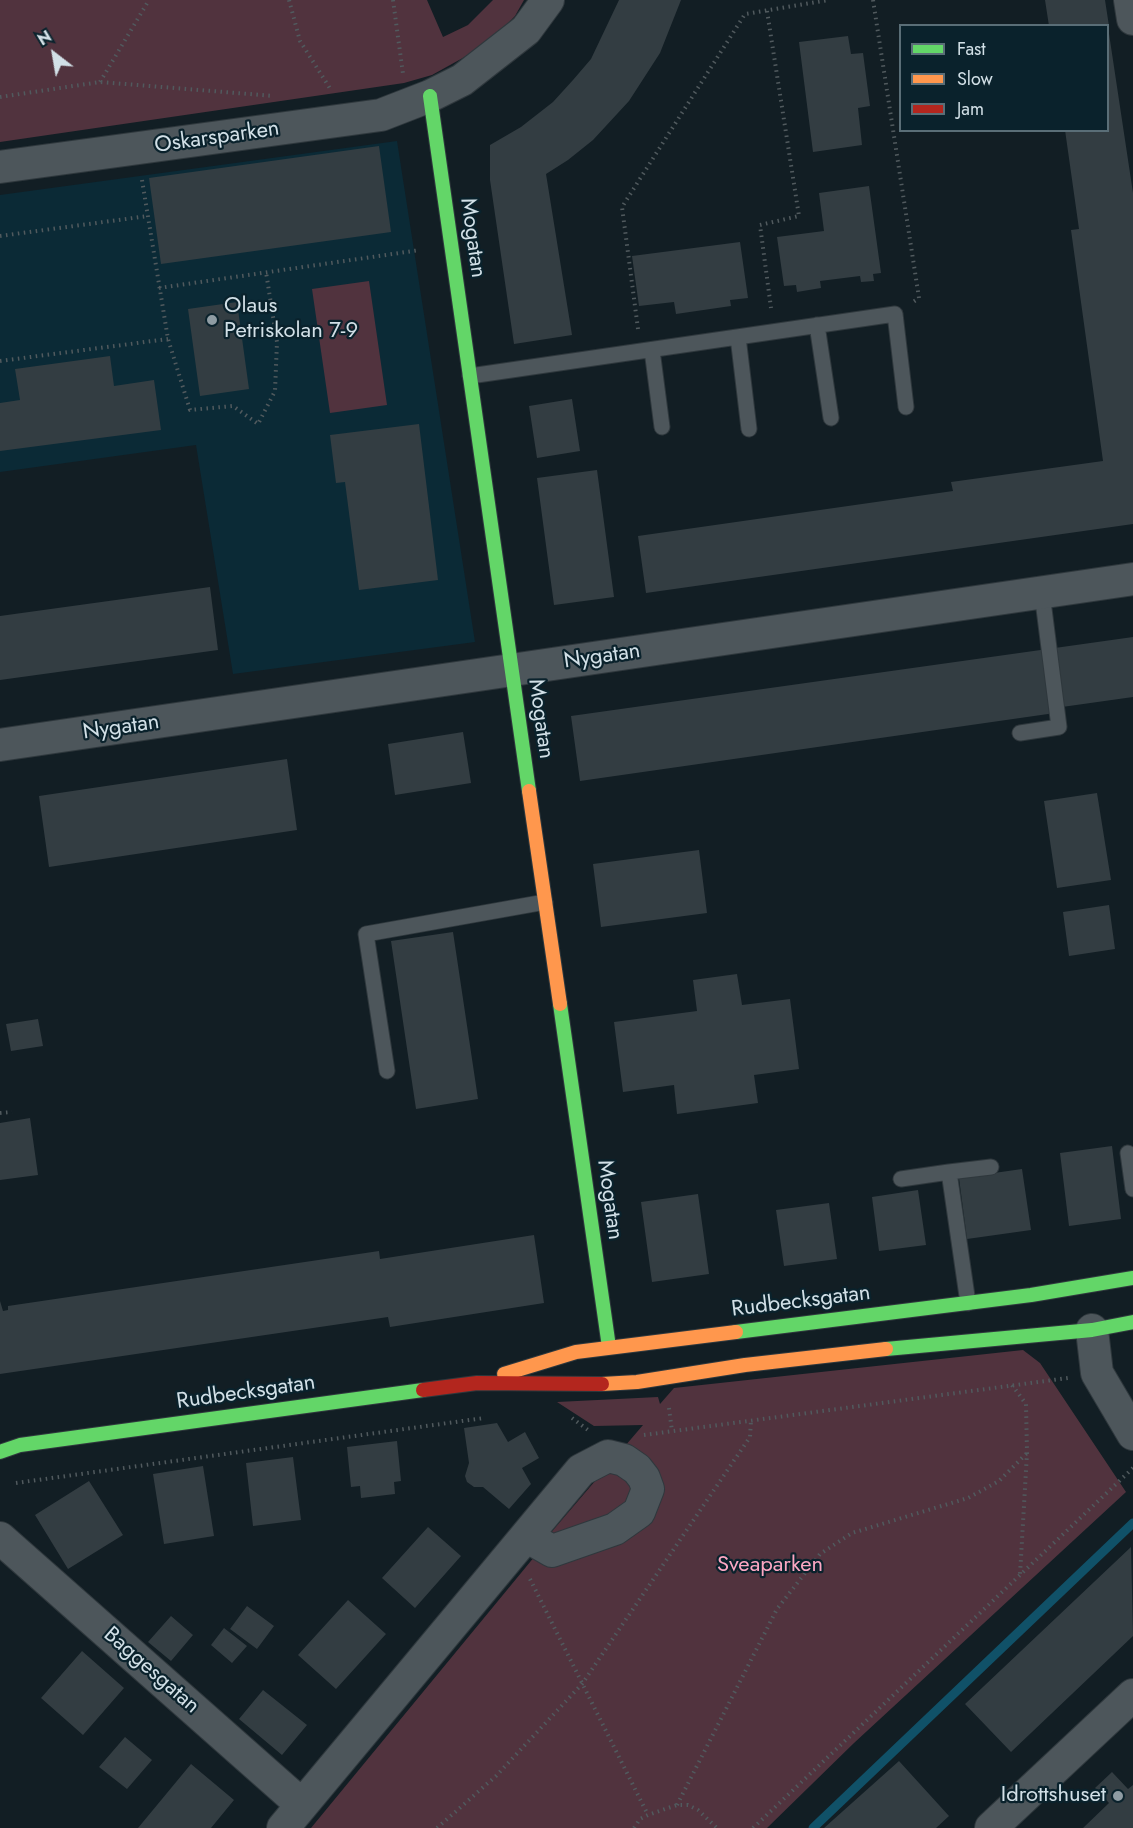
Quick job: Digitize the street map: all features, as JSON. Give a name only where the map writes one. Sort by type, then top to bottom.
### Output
[{"type":"main road","name":"Mogatan","points":[[430,96],[609,1347]]},
{"type":"main road","name":"Rudbecksgatan","points":[[477,1383],[576,1352],[968,1303],[1133,1278]]},
{"type":"main road","name":"Rudbecksgatan","points":[[0,1452],[20,1445],[477,1383],[580,1385],[637,1382],[745,1365],[846,1353],[1092,1330],[1133,1322]]},
{"type":"main road","name":"Rudbecksgatan","points":[[0,1443],[20,1445]]},
{"type":"street","name":"Oskarsparken","points":[[0,167],[381,115],[430,96],[462,80],[492,59],[526,30],[548,0]]},
{"type":"street","points":[[1130,0],[1133,19]]},
{"type":"street","name":"Nygatan","points":[[0,745],[1133,579]]},
{"type":"street","points":[[1092,1330],[1097,1373],[1133,1434]]},
{"type":"street","name":"Baggesgatan","points":[[0,1538],[302,1804]]},
{"type":"street","points":[[283,1828],[519,1545]]},
{"type":"street","points":[[991,1828],[1133,1695]]},
{"type":"lane","points":[[470,376],[895,314],[906,407]]},
{"type":"lane","points":[[818,325],[831,418]]},
{"type":"lane","points":[[738,337],[749,429]]},
{"type":"lane","points":[[646,350],[662,427]]},
{"type":"lane","points":[[1020,733],[1059,727],[1042,592]]},
{"type":"lane","points":[[387,1071],[366,934],[545,902]]},
{"type":"lane","points":[[1128,1153],[1133,1189]]},
{"type":"lane","points":[[901,1179],[991,1167]]},
{"type":"lane","points":[[949,1172],[968,1303]]},
{"type":"path","points":[[100,82],[149,0]]},
{"type":"path","points":[[289,0],[300,41],[332,91]]},
{"type":"path","points":[[393,0],[405,88],[430,96]]},
{"type":"path","points":[[646,350],[621,207],[745,14],[829,0]]},
{"type":"path","points":[[873,0],[919,298],[895,314]]},
{"type":"path","points":[[767,11],[799,216],[760,225],[775,331]]},
{"type":"path","points":[[0,97],[100,82],[279,96]]},
{"type":"path","points":[[137,150],[168,339],[190,410],[233,406],[258,424],[275,391],[277,342],[266,272]]},
{"type":"path","points":[[0,236],[148,216]]},
{"type":"path","points":[[159,288],[452,245]]},
{"type":"path","points":[[0,361],[168,339]]},
{"type":"path","points":[[0,1113],[12,1112]]},
{"type":"path","points":[[1012,1385],[1026,1404],[1027,1453],[1020,1575]]},
{"type":"path","points":[[637,1436],[1000,1386]]},
{"type":"path","points":[[564,1414],[597,1436]]},
{"type":"path","points":[[12,1484],[489,1417]]},
{"type":"path","points":[[437,1828],[496,1776],[582,1684],[750,1437],[751,1420]]},
{"type":"path","points":[[677,1805],[777,1609],[820,1554],[852,1533],[968,1498],[999,1481],[1027,1453]]},
{"type":"path","points":[[753,1828],[1133,1468]]},
{"type":"path","points":[[519,1545],[523,1564],[648,1815]]},
{"type":"path","points":[[634,1828],[648,1815],[677,1805],[688,1805],[709,1818],[717,1828]]},
{"type":"shaded area","name":"Olaus Petriskolan 7-9","points":[[397,141],[475,642],[233,674],[196,445],[0,472],[0,195]]},
{"type":"green space","points":[[0,0],[427,0],[443,37],[468,25],[493,0],[524,0],[515,16],[488,44],[432,75],[404,83],[0,142]]},
{"type":"green space","points":[[369,281],[387,405],[330,413],[312,289]]},
{"type":"green space","name":"Sveaparken","points":[[1023,1350],[1040,1363],[1126,1492],[854,1743],[767,1828],[311,1828],[549,1539],[548,1536],[643,1425],[594,1426],[557,1402],[658,1397],[660,1404],[674,1388]]},
{"type":"building","points":[[619,0],[681,0],[660,53],[629,101],[593,140],[546,174],[572,335],[514,344],[490,180],[490,145],[521,127],[553,102],[573,80],[591,59]]},
{"type":"building","points":[[1045,0],[1105,0],[1109,24],[1049,24]]},
{"type":"building","points":[[1109,34],[1133,193],[1133,524],[646,593],[638,536],[953,491],[951,482],[1103,461],[1071,230],[1079,229],[1065,132],[1109,132]]},
{"type":"building","points":[[848,36],[851,54],[863,53],[870,106],[858,108],[862,145],[813,152],[799,42]]},
{"type":"building","points":[[379,146],[391,232],[161,264],[149,178]]},
{"type":"building","points":[[869,186],[881,273],[873,274],[874,281],[861,282],[860,276],[820,281],[821,288],[797,292],[796,285],[784,286],[777,237],[824,231],[819,193]]},
{"type":"building","points":[[740,242],[748,298],[730,300],[731,306],[676,314],[674,302],[639,306],[632,256]]},
{"type":"building","points":[[237,302],[249,389],[200,396],[188,309]]},
{"type":"building","points":[[110,356],[114,386],[154,380],[161,430],[0,451],[0,403],[20,400],[15,369]]},
{"type":"building","points":[[572,399],[580,451],[537,458],[529,406]]},
{"type":"building","points":[[419,424],[438,580],[359,590],[345,482],[336,483],[330,435]]},
{"type":"building","points":[[597,470],[614,597],[554,605],[537,478]]},
{"type":"building","points":[[210,587],[218,650],[0,680],[0,616]]},
{"type":"building","points":[[1133,637],[1133,697],[1062,707],[1062,712],[580,781],[571,716]]},
{"type":"building","points":[[463,732],[471,783],[395,795],[388,744]]},
{"type":"building","points":[[287,759],[297,830],[49,867],[39,796]]},
{"type":"building","points":[[1097,793],[1111,880],[1057,888],[1044,801]]},
{"type":"building","points":[[699,850],[707,913],[601,927],[593,864]]},
{"type":"building","points":[[1109,905],[1115,949],[1069,956],[1063,912]]},
{"type":"building","points":[[453,932],[478,1099],[416,1109],[391,941]]},
{"type":"building","points":[[737,974],[742,1005],[790,999],[799,1069],[754,1075],[758,1103],[677,1114],[674,1085],[623,1092],[614,1022],[697,1011],[693,980]]},
{"type":"building","points":[[38,1019],[43,1046],[11,1051],[6,1024]]},
{"type":"building","points":[[30,1118],[38,1175],[0,1180],[0,1123]]},
{"type":"building","points":[[1112,1146],[1121,1219],[1069,1226],[1060,1153]]},
{"type":"building","points":[[1022,1169],[1031,1230],[967,1239],[959,1178]]},
{"type":"building","points":[[918,1190],[926,1245],[879,1251],[872,1197]]},
{"type":"building","points":[[698,1194],[709,1274],[652,1282],[641,1202]]},
{"type":"building","points":[[829,1203],[837,1259],[784,1266],[776,1210]]},
{"type":"building","points":[[534,1235],[544,1303],[390,1327],[388,1317],[0,1374],[0,1301],[3,1311],[8,1310],[8,1306],[379,1251],[380,1259]]},
{"type":"building","points":[[497,1423],[508,1442],[525,1432],[539,1458],[522,1468],[531,1484],[509,1509],[483,1487],[474,1487],[467,1482],[465,1476],[469,1463],[464,1428]]},
{"type":"building","points":[[397,1441],[401,1481],[394,1482],[395,1494],[361,1498],[360,1486],[351,1487],[347,1447]]},
{"type":"building","points":[[293,1457],[301,1520],[253,1526],[246,1463]]},
{"type":"building","points":[[203,1466],[214,1536],[164,1544],[153,1474]]},
{"type":"building","points":[[89,1481],[123,1535],[68,1569],[35,1515]]},
{"type":"building","points":[[428,1527],[461,1556],[415,1608],[382,1578]]},
{"type":"building","points":[[1131,1547],[1133,1636],[1011,1752],[965,1704]]},
{"type":"building","points":[[348,1600],[386,1634],[336,1689],[298,1655]]},
{"type":"building","points":[[247,1606],[274,1626],[257,1649],[230,1629]]},
{"type":"building","points":[[171,1616],[193,1635],[171,1661],[148,1642]]},
{"type":"building","points":[[224,1628],[247,1646],[232,1663],[211,1645]]},
{"type":"building","points":[[82,1651],[124,1688],[83,1735],[41,1698]]},
{"type":"building","points":[[263,1690],[307,1725],[282,1755],[239,1719]]},
{"type":"building","points":[[125,1737],[152,1760],[127,1789],[99,1767]]},
{"type":"building","points":[[899,1761],[949,1816],[936,1828],[824,1828]]},
{"type":"building","points":[[191,1764],[234,1800],[211,1828],[138,1828]]},
{"type":"building","name":"Idrottshuset","points":[[1112,1772],[1128,1789],[1133,1785],[1133,1828],[1083,1828],[1109,1803],[1095,1788]]},
{"type":"waterway","points":[[813,1828],[1133,1523]]},
{"type":"traffic: fast","points":[[430,96],[529,791]]},
{"type":"traffic: fast","points":[[560,1004],[609,1347]]},
{"type":"traffic: fast","points":[[736,1332],[1031,1295],[1133,1278]]},
{"type":"traffic: fast","points":[[886,1349],[1092,1330],[1133,1322]]},
{"type":"traffic: fast","points":[[0,1452],[20,1445],[423,1390]]},
{"type":"traffic: slow","points":[[529,791],[560,1004]]},
{"type":"traffic: slow","points":[[504,1374],[576,1352],[736,1332]]},
{"type":"traffic: slow","points":[[602,1384],[637,1382],[745,1365],[886,1349]]},
{"type":"traffic: jam","points":[[423,1390],[477,1383],[602,1384]]},
{"type":"place","name":"Olaus Petriskolan 7-9","points":[[212,320]]},
{"type":"place","name":"Idrottshuset","points":[[1118,1796]]}]
